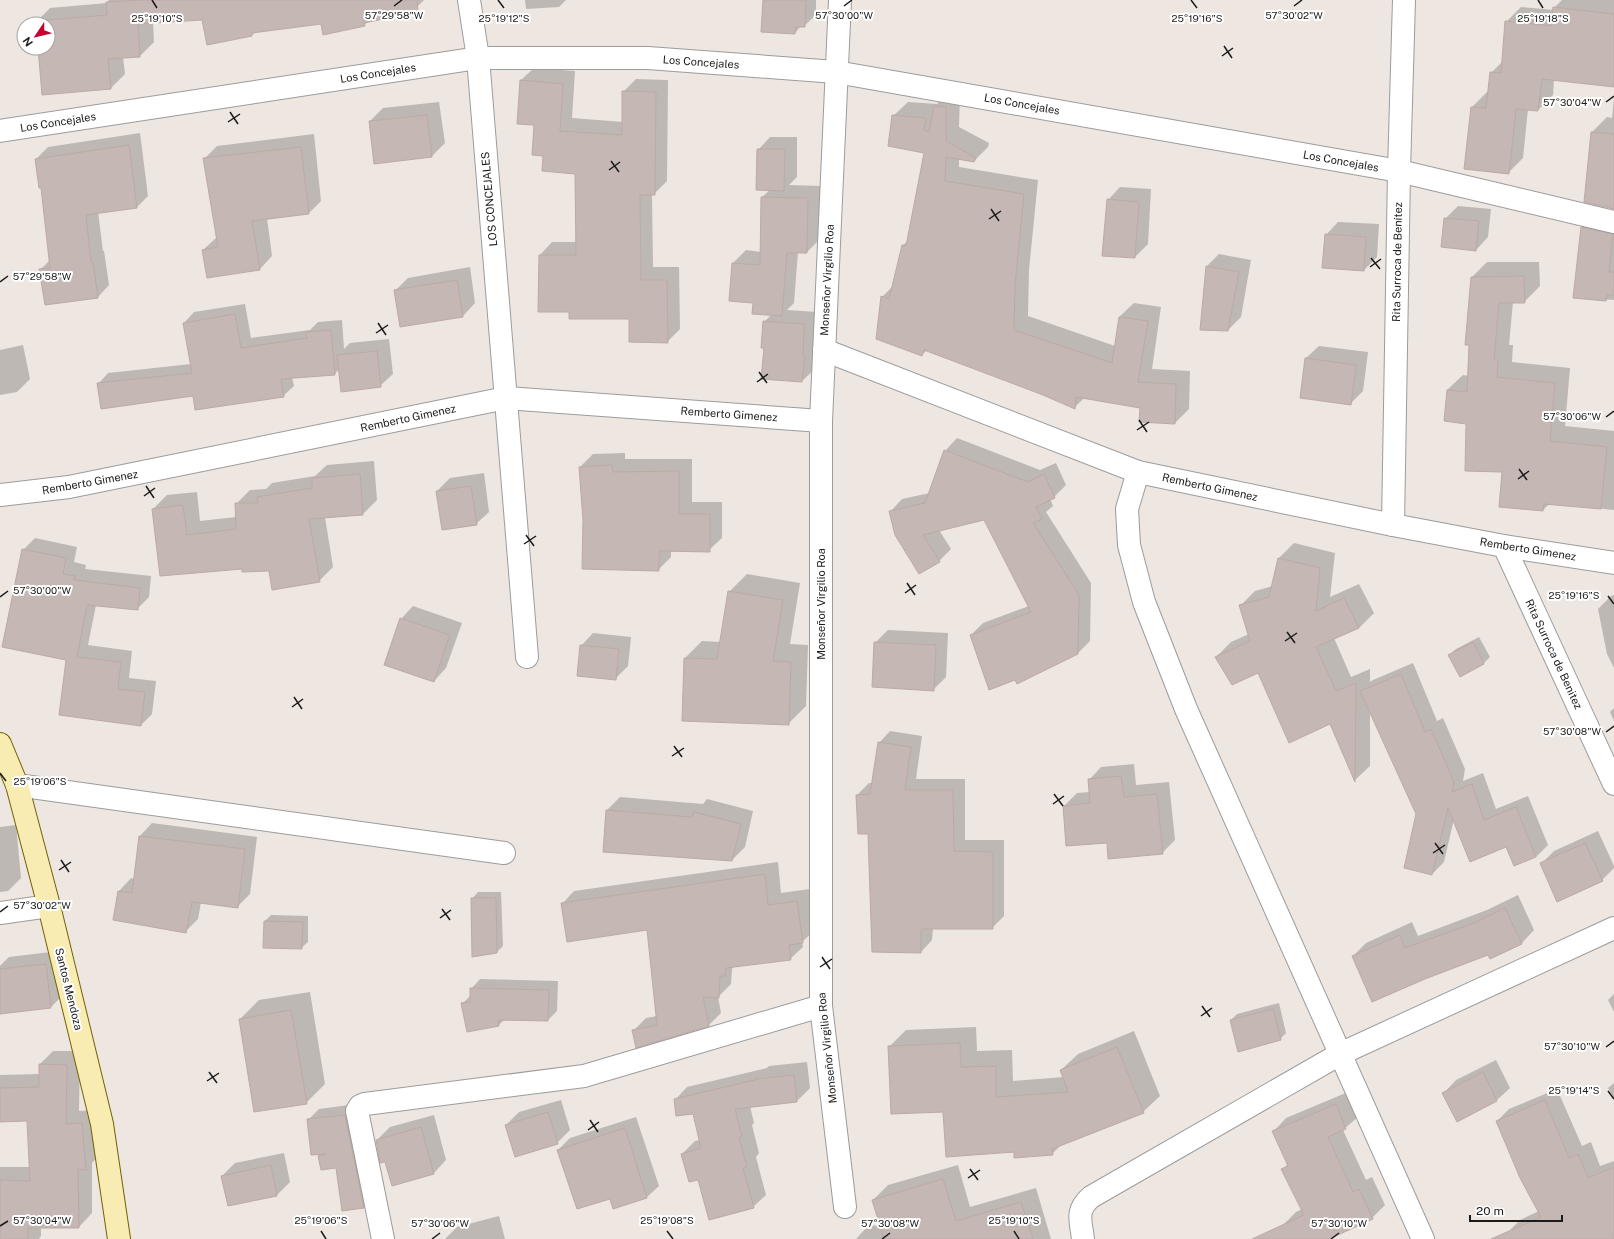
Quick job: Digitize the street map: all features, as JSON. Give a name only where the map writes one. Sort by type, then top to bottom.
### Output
[{"type":"street","name":"LOS CONCEJALES","points":[[469,0],[478,58],[527,657]]},
{"type":"street","name":"Monseñor Virgilio Roa","points":[[840,0],[821,420],[821,1006],[845,1207]]},
{"type":"street","name":"Rita Surroca de Benítez","points":[[1393,525],[1399,171],[1404,0]]},
{"type":"street","name":"Los Concejales","points":[[0,131],[478,58],[648,58],[836,72],[1399,171],[1614,222]]},
{"type":"street","name":"Remberto Gimenez","points":[[824,350],[1138,472],[1393,525],[1504,546],[1614,563]]},
{"type":"street","name":"Remberto Gimenez","points":[[0,495],[69,488],[506,398],[821,420]]},
{"type":"street","points":[[1138,472],[1127,509],[1129,545],[1144,602],[1186,709],[1423,1239]]},
{"type":"street","name":"Rita Surroca de Benitez","points":[[1504,546],[1614,784]]},
{"type":"street","name":"Santos Mendoza","points":[[0,744],[16,785],[49,906],[102,1124],[118,1239]]},
{"type":"street","points":[[16,785],[504,853]]},
{"type":"street","points":[[0,913],[49,906]]},
{"type":"street","points":[[1083,1239],[1080,1213],[1083,1204],[1091,1197],[1340,1054],[1614,928]]},
{"type":"street","points":[[383,1239],[357,1111],[360,1106],[365,1104],[584,1076],[821,1006]]},
{"type":"building","points":[[141,0],[417,0],[418,12],[364,23],[365,26],[323,35],[321,24],[252,33],[252,36],[207,45],[202,20],[138,24],[140,57],[108,59],[111,89],[42,95],[39,56],[56,56],[56,19],[107,15],[106,2]]},
{"type":"building","points":[[763,0],[806,0],[805,27],[796,27],[795,34],[761,32]]},
{"type":"building","points":[[1553,7],[1614,14],[1614,87],[1542,79],[1538,111],[1516,109],[1509,174],[1464,169],[1471,107],[1486,108],[1490,72],[1501,73],[1505,21],[1551,26]]},
{"type":"building","points":[[520,80],[563,84],[560,131],[622,135],[622,91],[656,92],[655,195],[640,195],[641,280],[667,280],[668,343],[629,342],[629,319],[569,319],[569,312],[538,312],[539,255],[576,255],[575,174],[542,171],[543,156],[532,155],[534,125],[517,124]]},
{"type":"building","points":[[934,106],[946,107],[946,141],[976,158],[974,162],[946,157],[945,181],[1024,194],[1015,285],[1014,330],[1112,363],[1119,317],[1148,321],[1138,382],[1176,384],[1175,424],[1139,422],[1140,408],[1076,397],[1075,409],[1043,395],[924,350],[922,356],[876,339],[881,296],[889,299],[902,245],[906,246],[924,153],[888,146],[892,115],[926,118],[924,130],[929,132]]},
{"type":"building","points":[[427,115],[432,157],[374,164],[369,121]]},
{"type":"building","points":[[1591,132],[1614,134],[1614,209],[1584,202]]},
{"type":"building","points":[[129,145],[137,208],[86,215],[91,262],[93,262],[98,298],[45,305],[39,269],[50,268],[41,188],[39,188],[35,159]]},
{"type":"building","points":[[301,147],[309,214],[252,221],[260,270],[207,278],[202,250],[218,247],[203,158]]},
{"type":"building","points":[[757,149],[785,149],[784,191],[756,190]]},
{"type":"building","points":[[761,197],[808,198],[807,253],[787,253],[782,316],[752,314],[753,303],[729,301],[732,263],[760,265]]},
{"type":"building","points":[[1107,199],[1139,202],[1135,258],[1102,256]]},
{"type":"building","points":[[1444,218],[1479,221],[1476,251],[1441,247]]},
{"type":"building","points":[[1581,227],[1613,234],[1609,272],[1614,272],[1614,295],[1607,295],[1606,301],[1573,298]]},
{"type":"building","points":[[1325,234],[1366,237],[1364,271],[1322,268]]},
{"type":"building","points":[[1206,266],[1239,272],[1228,331],[1200,330]]},
{"type":"building","points":[[1524,276],[1525,303],[1499,303],[1494,360],[1498,360],[1497,377],[1555,383],[1550,441],[1607,447],[1601,509],[1544,504],[1543,511],[1499,507],[1502,472],[1465,471],[1466,424],[1444,421],[1447,390],[1467,392],[1469,345],[1465,345],[1471,277]]},
{"type":"building","points":[[457,280],[463,317],[400,327],[394,290]]},
{"type":"building","points":[[235,314],[241,348],[307,338],[306,332],[331,330],[335,375],[281,379],[284,397],[195,410],[193,396],[101,409],[97,383],[192,373],[183,323]]},
{"type":"building","points":[[763,321],[804,324],[803,356],[805,356],[802,382],[761,379],[764,348],[761,348]]},
{"type":"building","points":[[377,351],[381,387],[341,392],[337,355]]},
{"type":"building","points":[[1305,358],[1356,365],[1351,405],[1300,398]]},
{"type":"building","points":[[944,450],[1028,482],[1044,474],[1055,498],[1036,507],[1042,519],[1033,523],[1079,595],[1078,654],[1017,684],[1015,680],[989,690],[970,635],[1031,612],[984,520],[923,535],[940,562],[919,574],[895,535],[889,511],[925,503]]},
{"type":"building","points":[[612,465],[613,472],[679,471],[679,514],[710,514],[710,552],[659,551],[659,571],[582,569],[583,520],[579,467]]},
{"type":"building","points":[[360,474],[363,515],[309,519],[320,582],[272,590],[269,571],[242,572],[242,569],[160,576],[152,509],[183,505],[187,535],[236,529],[235,503],[258,503],[257,497],[312,488],[312,478]]},
{"type":"building","points":[[471,486],[477,525],[442,530],[436,491]]},
{"type":"building","points":[[22,549],[66,558],[63,574],[75,576],[74,580],[140,588],[138,610],[87,605],[77,657],[121,662],[118,689],[145,692],[141,726],[59,715],[66,660],[2,647]]},
{"type":"building","points":[[1278,558],[1320,568],[1316,611],[1344,598],[1359,628],[1316,647],[1336,691],[1356,683],[1355,782],[1330,724],[1289,743],[1258,673],[1232,685],[1215,657],[1250,641],[1239,605],[1269,597]]},
{"type":"building","points":[[728,591],[783,600],[773,661],[791,662],[789,725],[682,721],[684,658],[717,659]]},
{"type":"building","points":[[400,618],[450,635],[434,682],[384,665]]},
{"type":"building","points":[[874,642],[936,645],[934,691],[872,687]]},
{"type":"building","points":[[1473,642],[1484,664],[1460,677],[1448,655]]},
{"type":"building","points":[[580,645],[619,649],[616,680],[577,676]]},
{"type":"building","points":[[1401,674],[1425,732],[1431,729],[1454,782],[1452,792],[1472,784],[1484,820],[1516,807],[1536,857],[1514,866],[1506,847],[1470,862],[1448,808],[1432,875],[1404,868],[1416,814],[1360,691]]},
{"type":"building","points":[[878,742],[911,747],[905,790],[953,790],[954,851],[993,852],[993,929],[921,929],[921,953],[872,952],[868,834],[858,834],[856,795],[870,794]]},
{"type":"building","points":[[1121,776],[1124,797],[1157,794],[1163,854],[1108,859],[1107,843],[1066,846],[1063,806],[1090,803],[1088,779]]},
{"type":"building","points":[[606,810],[692,817],[694,812],[741,824],[732,861],[603,852]]},
{"type":"building","points":[[139,836],[245,849],[238,908],[192,902],[186,933],[113,920],[118,891],[132,893]]},
{"type":"building","points":[[1585,843],[1603,881],[1557,902],[1540,863]]},
{"type":"building","points":[[765,874],[768,905],[797,901],[803,943],[789,945],[791,960],[726,968],[725,976],[720,976],[719,998],[703,997],[709,1026],[636,1048],[632,1030],[657,1025],[647,930],[567,942],[561,903]]},
{"type":"building","points":[[471,898],[496,898],[497,953],[472,957]]},
{"type":"building","points":[[1505,908],[1522,944],[1490,959],[1488,955],[1425,979],[1372,1002],[1352,956],[1400,935],[1405,948],[1474,923]]},
{"type":"building","points":[[264,921],[303,922],[302,949],[263,948]]},
{"type":"building","points":[[46,964],[51,1008],[0,1014],[0,969]]},
{"type":"building","points":[[470,988],[549,990],[548,1021],[498,1020],[499,1026],[467,1032],[461,1003],[470,1002]]},
{"type":"building","points":[[1273,1009],[1281,1040],[1238,1052],[1230,1020]]},
{"type":"building","points":[[291,1010],[307,1104],[254,1112],[239,1019]]},
{"type":"building","points":[[960,1043],[961,1067],[996,1066],[996,1097],[1068,1092],[1060,1070],[1117,1047],[1144,1113],[1052,1149],[1053,1155],[1014,1158],[1014,1152],[946,1157],[943,1112],[891,1114],[888,1046]]},
{"type":"building","points":[[39,1064],[67,1065],[66,1124],[82,1123],[86,1170],[78,1169],[79,1228],[28,1228],[28,1239],[0,1239],[0,1180],[30,1181],[27,1121],[0,1122],[0,1088],[39,1087]]},
{"type":"building","points":[[1483,1072],[1497,1101],[1457,1122],[1442,1093]]},
{"type":"building","points":[[794,1075],[797,1102],[735,1109],[742,1137],[739,1137],[747,1167],[743,1168],[754,1208],[709,1220],[698,1180],[689,1182],[681,1154],[701,1148],[693,1114],[676,1116],[674,1099],[755,1079]]},
{"type":"building","points":[[1545,1100],[1569,1158],[1578,1154],[1588,1178],[1614,1167],[1614,1239],[1491,1239],[1541,1217],[1520,1178],[1496,1121]]},
{"type":"building","points":[[1336,1104],[1346,1129],[1328,1137],[1353,1192],[1359,1189],[1373,1219],[1329,1239],[1252,1239],[1304,1215],[1281,1169],[1288,1166],[1272,1131]]},
{"type":"building","points":[[548,1112],[558,1144],[515,1157],[505,1125]]},
{"type":"building","points":[[345,1115],[364,1208],[342,1211],[336,1168],[321,1170],[318,1156],[326,1154],[311,1155],[307,1119]]},
{"type":"building","points":[[421,1127],[434,1174],[392,1186],[385,1162],[380,1163],[376,1140]]},
{"type":"building","points":[[625,1128],[647,1198],[613,1209],[610,1199],[577,1209],[557,1150]]},
{"type":"building","points":[[271,1165],[277,1196],[228,1206],[221,1176]]},
{"type":"building","points":[[943,1179],[956,1221],[1021,1202],[1033,1239],[884,1239],[872,1200]]}]
